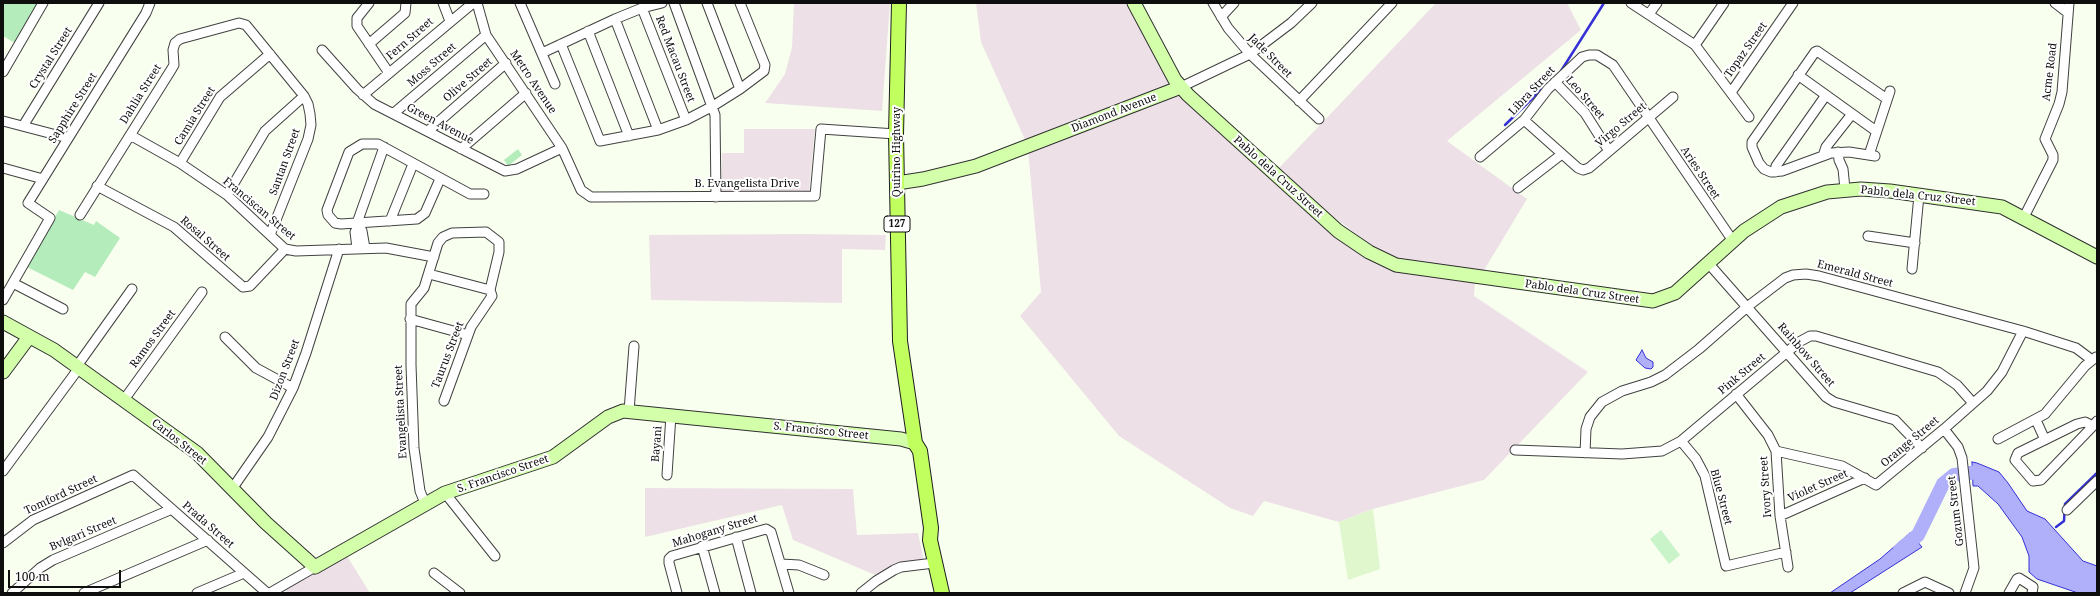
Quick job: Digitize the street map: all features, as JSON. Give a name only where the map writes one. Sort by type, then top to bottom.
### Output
[{"type":"main road","name":"Quirino Highway","points":[[900,3],[896,134],[900,341],[915,443],[913,452],[920,501],[925,529],[930,540],[942,593]]},
{"type":"street","points":[[3,72],[43,3]]},
{"type":"street","name":"Crystal Street","points":[[23,126],[99,3]]},
{"type":"street","name":"Sapphire Street","points":[[13,283],[50,218],[28,203],[146,13],[150,3]]},
{"type":"street","points":[[369,3],[359,14],[356,22],[358,29],[389,73]]},
{"type":"street","points":[[369,44],[405,13],[406,3]]},
{"type":"street","points":[[443,3],[450,21]]},
{"type":"street","name":"Fern Street","points":[[363,95],[472,3]]},
{"type":"street","name":"Metro Avenue","points":[[477,3],[486,35],[562,148],[572,173]]},
{"type":"street","points":[[520,3],[555,84]]},
{"type":"street","points":[[542,53],[615,19],[642,8],[662,3]]},
{"type":"street","points":[[674,3],[713,106],[715,115],[716,197]]},
{"type":"street","points":[[707,3],[740,89]]},
{"type":"street","points":[[561,44],[600,141],[658,130],[686,120],[713,106],[740,89],[765,68],[740,3]]},
{"type":"street","name":"Pablo dela Cruz Street","points":[[1134,3],[1181,88],[1338,231],[1368,252],[1396,265],[1653,301],[1675,293],[1756,222],[1780,207],[1827,192],[1845,189],[1876,189],[2002,207],[2024,217],[2097,257]]},
{"type":"street","name":"Jade Street","points":[[1213,3],[1221,17],[1250,54],[1319,119]]},
{"type":"street","points":[[1221,17],[1234,3]]},
{"type":"street","name":"Diamond Avenue","points":[[897,183],[952,173],[976,166],[1181,88],[1250,54],[1291,23],[1312,3]]},
{"type":"street","points":[[1299,101],[1392,3]]},
{"type":"street","points":[[1631,3],[1695,45],[1732,91],[1749,117]]},
{"type":"street","points":[[1649,14],[1657,3]]},
{"type":"street","points":[[1695,45],[1724,3]]},
{"type":"street","name":"Topaz Street","points":[[1732,91],[1793,3]]},
{"type":"street","points":[[2054,3],[2068,13]]},
{"type":"street","name":"Acme Road","points":[[2024,217],[2053,160],[2053,155],[2045,139],[2059,104],[2062,92],[2069,3]]},
{"type":"street","name":"Red Macau Street","points":[[642,8],[686,120]]},
{"type":"street","points":[[615,19],[658,130]]},
{"type":"street","name":"Santan Street","points":[[242,23],[246,25],[304,96],[310,114],[311,125],[308,139],[270,235]]},
{"type":"street","name":"Dahlia Street","points":[[80,215],[174,65],[173,50],[175,43],[180,39],[242,23]]},
{"type":"street","points":[[588,31],[629,136]]},
{"type":"street","name":"Moss Street","points":[[394,113],[486,35]]},
{"type":"street","name":"Green Avenue","points":[[322,50],[363,95],[374,104],[508,172],[517,170],[562,148]]},
{"type":"street","points":[[1817,51],[1888,95],[1876,132],[1872,155],[1838,152],[1775,172],[1767,171],[1759,163],[1752,147],[1752,142],[1798,75],[1817,51]]},
{"type":"street","name":"Camia Street","points":[[180,163],[220,97],[270,54]]},
{"type":"street","name":"Libra Street","points":[[1480,157],[1524,120],[1555,82],[1582,58],[1597,55],[1613,65],[1648,118]]},
{"type":"street","name":"Olive Street","points":[[428,131],[506,63]]},
{"type":"street","points":[[1798,75],[1876,132]]},
{"type":"street","name":"Leo Street","points":[[1555,82],[1585,112],[1609,150]]},
{"type":"street","points":[[461,149],[526,93]]},
{"type":"street","points":[[1775,172],[1776,166],[1826,95]]},
{"type":"street","points":[[227,195],[265,131],[304,96]]},
{"type":"street","name":"Virgo Street","points":[[1562,154],[1578,168],[1583,170],[1589,168],[1672,97]]},
{"type":"street","points":[[1823,156],[1826,147],[1852,114]]},
{"type":"street","name":"Aries Street","points":[[1648,118],[1733,241]]},
{"type":"street","points":[[1518,188],[1562,154],[1524,120]]},
{"type":"street","points":[[3,121],[68,138]]},
{"type":"street","name":"B. Evangelista Drive","points":[[572,173],[580,190],[592,197],[815,196],[820,129],[896,134]]},
{"type":"street","name":"Franciscan Street","points":[[130,135],[180,163],[227,195],[285,250],[296,251],[361,248],[399,249],[434,257]]},
{"type":"street","points":[[440,179],[423,216],[416,219],[357,225],[335,223],[330,220],[327,210],[349,152],[362,144],[378,144],[470,194],[484,194]]},
{"type":"street","points":[[357,225],[384,147]]},
{"type":"street","points":[[1838,152],[1839,160],[1843,169],[1845,189]]},
{"type":"street","points":[[1843,169],[1849,152]]},
{"type":"street","points":[[390,221],[413,164]]},
{"type":"street","points":[[3,168],[43,179]]},
{"type":"street","name":"Rosal Street","points":[[97,186],[174,227],[243,287],[250,286],[285,250]]},
{"type":"street","points":[[1912,269],[1919,195]]},
{"type":"street","points":[[357,225],[362,231],[361,248]]},
{"type":"street","name":"Taurus Street","points":[[443,237],[452,233],[486,232],[499,242],[499,252],[490,290],[491,299],[475,320],[468,335],[444,400]]},
{"type":"street","points":[[1868,236],[1915,243]]},
{"type":"street","name":"Evangelista Street","points":[[425,503],[420,491],[414,448],[410,319],[412,301],[424,288],[434,257],[443,237]]},
{"type":"street","name":"Dizon Street","points":[[232,489],[268,437],[293,388],[306,353],[339,249]]},
{"type":"street","name":"Rainbow Street","points":[[1709,264],[1822,394],[1830,400],[1895,420],[1922,448]]},
{"type":"street","points":[[429,274],[490,290]]},
{"type":"street","name":"Emerald Street","points":[[1585,453],[1586,428],[1590,417],[1598,405],[1622,391],[1651,382],[1665,375],[1687,359],[1747,307],[1785,278],[1793,275],[1806,274],[2023,332],[2076,348],[2095,358]]},
{"type":"street","points":[[3,300],[13,283],[63,309]]},
{"type":"street","points":[[3,471],[132,289]]},
{"type":"street","name":"Ramos Street","points":[[123,401],[202,292]]},
{"type":"street","points":[[410,319],[468,335]]},
{"type":"street","name":"Carlos Street","points":[[3,322],[54,350],[196,453],[266,523],[314,567]]},
{"type":"street","name":"Orange Street","points":[[1776,451],[1842,466],[1876,485],[1973,404],[2002,372],[2023,332]]},
{"type":"street","name":"Pink Street","points":[[1515,450],[1585,453],[1651,453],[1662,450],[1681,441],[1805,337],[1816,336],[1938,372],[1957,385],[1973,404]]},
{"type":"street","points":[[3,372],[29,337]]},
{"type":"street","points":[[225,337],[256,368],[293,388]]},
{"type":"street","points":[[629,411],[634,346]]},
{"type":"street","points":[[1998,439],[2036,420],[2050,410],[2095,358]]},
{"type":"street","name":"Ivory Street","points":[[1736,394],[1768,435],[1776,451],[1780,516],[1788,567]]},
{"type":"street","name":"S. Francisco Street","points":[[268,593],[445,493],[553,457],[615,413],[629,411],[671,415],[901,439],[915,443]]},
{"type":"street","name":"Bayani","points":[[667,475],[671,415]]},
{"type":"street","points":[[2036,420],[2045,440]]},
{"type":"street","points":[[2081,423],[2095,424],[2041,480],[2033,481],[2016,462],[2015,457],[2018,453],[2045,440],[2081,423]]},
{"type":"street","name":"Gozum Street","points":[[1944,429],[1958,447],[1966,496],[1974,568],[1965,593]]},
{"type":"street","name":"Blue Street","points":[[1681,441],[1696,459],[1705,476],[1726,566],[1786,552]]},
{"type":"street","name":"Prada Street","points":[[133,475],[268,593]]},
{"type":"street","name":"Tomford Street","points":[[3,543],[33,520],[133,475]]},
{"type":"street","name":"Violet Street","points":[[1780,516],[1865,478]]},
{"type":"street","points":[[2067,510],[2097,481]]},
{"type":"street","points":[[445,493],[495,556]]},
{"type":"street","name":"Bvlgari Street","points":[[12,593],[40,568],[53,560],[172,509]]},
{"type":"street","name":"Mahogany Street","points":[[677,593],[669,559],[702,546],[769,529],[781,564]]},
{"type":"street","points":[[736,537],[751,593]]},
{"type":"street","points":[[84,593],[208,540]]},
{"type":"street","points":[[702,546],[715,593]]},
{"type":"street","points":[[861,593],[894,570],[901,567],[934,563]]},
{"type":"street","points":[[789,593],[781,564],[799,565],[824,575]]},
{"type":"street","points":[[197,593],[244,573]]},
{"type":"street","points":[[434,573],[460,593]]},
{"type":"street","points":[[2010,593],[2017,579],[2020,578],[2033,591]]},
{"type":"street","points":[[1903,593],[1925,582],[1948,593]]},
{"type":"street","points":[[3,590],[6,593]]},
{"type":"shaded area","points":[[794,3],[890,3],[882,111],[765,103],[785,74],[792,47]]},
{"type":"shaded area","points":[[976,3],[1129,3],[1175,85],[1026,142],[981,42]]},
{"type":"shaded area","points":[[1436,3],[1567,3],[1581,30],[1447,141],[1527,199],[1483,272],[1399,260],[1382,253],[1315,203],[1278,169]]},
{"type":"shaded area","points":[[1179,90],[1367,255],[1475,281],[1474,296],[1588,372],[1484,480],[1373,509],[1339,522],[1264,501],[1253,516],[1230,508],[1119,436],[1020,316],[1041,292],[1028,150]]},
{"type":"shaded area","points":[[744,129],[815,129],[809,192],[721,193],[722,153],[744,153]]},
{"type":"shaded area","points":[[649,235],[886,235],[885,250],[842,249],[842,303],[651,300]]},
{"type":"shaded area","points":[[645,488],[853,489],[857,535],[918,533],[924,561],[878,576],[793,540],[782,505],[645,537]]},
{"type":"shaded area","points":[[347,556],[370,593],[287,593],[285,588]]},
{"type":"green space","points":[[3,3],[39,3],[15,43],[3,36]]},
{"type":"green space","points":[[518,149],[522,155],[508,166],[504,160]]},
{"type":"green space","points":[[59,210],[94,225],[96,221],[120,238],[95,277],[85,272],[73,290],[25,266]]},
{"type":"green space","points":[[1373,509],[1380,569],[1348,580],[1339,522]]},
{"type":"green space","points":[[1661,530],[1680,555],[1669,564],[1650,539]]},
{"type":"water","points":[[1642,350],[1646,358],[1653,362],[1653,367],[1651,369],[1645,368],[1636,360]]},
{"type":"water","points":[[1972,462],[1999,472],[2027,511],[2045,519],[2083,561],[2097,566],[2097,593],[2078,593],[2037,579],[2029,572],[2029,556],[2022,537],[1998,504],[1978,486],[1973,486]]},
{"type":"water","points":[[1910,533],[1922,547],[1850,593],[1830,593],[1880,559]]},
{"type":"waterway","points":[[1561,71],[1604,3]]},
{"type":"waterway","points":[[1505,125],[1543,88]]},
{"type":"waterway","points":[[1900,550],[1918,535],[1943,484],[1954,475],[1978,472],[1988,479]]},
{"type":"waterway","points":[[2056,527],[2064,521],[2065,504],[2097,473]]}]
